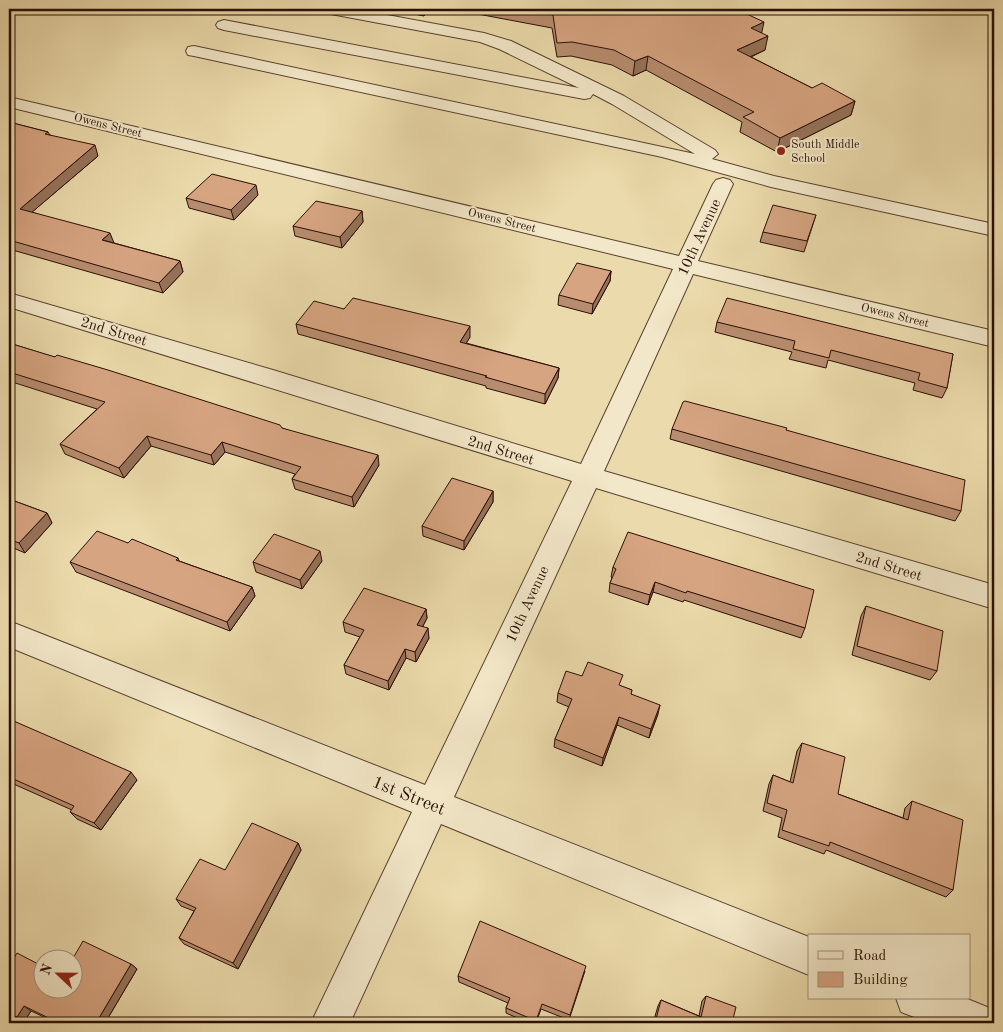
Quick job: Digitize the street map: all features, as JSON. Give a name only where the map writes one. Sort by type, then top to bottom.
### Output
[{"type":"street","points":[[331,9],[484,38],[505,45],[618,100],[729,178]]},
{"type":"street","points":[[238,14],[194,51],[665,152],[729,178],[771,181],[994,230]]},
{"type":"street","points":[[224,25],[618,100]]},
{"type":"street","name":"Owens Street","points":[[9,102],[994,339]]},
{"type":"street","name":"10th Avenue","points":[[330,1023],[686,264],[729,178]]},
{"type":"street","name":"2nd Street","points":[[9,300],[994,597]]},
{"type":"street","name":"1st Street","points":[[9,634],[808,956]]},
{"type":"street","points":[[920,1000],[978,1023]]},
{"type":"building","points":[[522,9],[736,9],[764,22],[751,28],[768,36],[737,50],[812,88],[822,83],[855,101],[780,138],[743,117],[754,112],[648,56],[635,61],[614,50],[572,42],[557,43],[553,15]]},
{"type":"building","points":[[9,122],[48,132],[45,134],[95,145],[20,209],[110,233],[102,240],[180,261],[159,283],[9,240],[9,157],[14,154],[9,153]]},
{"type":"building","points":[[212,174],[256,185],[231,210],[186,198]]},
{"type":"building","points":[[316,201],[362,211],[340,237],[293,226]]},
{"type":"building","points":[[773,205],[816,215],[807,241],[763,232]]},
{"type":"building","points":[[577,263],[611,271],[593,304],[559,295]]},
{"type":"building","points":[[353,298],[470,326],[460,342],[559,368],[545,394],[485,377],[487,376],[296,324],[314,301],[344,309]]},
{"type":"building","points":[[727,298],[953,354],[947,388],[918,380],[920,373],[831,350],[829,358],[793,349],[795,341],[717,322]]},
{"type":"building","points":[[9,343],[108,370],[280,425],[282,428],[378,455],[352,497],[292,479],[301,467],[222,442],[211,455],[147,436],[119,468],[60,444],[105,402],[9,372]]},
{"type":"building","points":[[685,401],[787,428],[786,430],[965,480],[961,511],[672,429]]},
{"type":"building","points":[[452,478],[493,491],[464,541],[422,526]]},
{"type":"building","points":[[9,499],[47,513],[19,543],[9,539]]},
{"type":"building","points":[[97,531],[128,543],[132,539],[178,558],[176,560],[252,587],[227,622],[70,562]]},
{"type":"building","points":[[628,532],[814,590],[805,628],[655,582],[650,595],[610,583],[616,569],[613,567]]},
{"type":"building","points":[[274,534],[320,551],[300,580],[253,562]]},
{"type":"building","points":[[364,588],[426,609],[417,625],[428,628],[415,652],[405,649],[388,681],[344,665],[364,630],[343,622]]},
{"type":"building","points":[[866,606],[943,631],[937,671],[857,646]]},
{"type":"building","points":[[588,662],[623,675],[619,685],[632,690],[631,694],[660,705],[651,729],[619,717],[603,758],[555,739],[572,699],[558,693],[566,671],[582,676]]},
{"type":"building","points":[[9,719],[131,772],[94,823],[70,812],[74,806],[9,777]]},
{"type":"building","points":[[802,743],[845,757],[838,794],[908,820],[912,801],[963,820],[953,890],[830,842],[829,846],[782,830],[787,810],[767,803],[773,775],[793,783]]},
{"type":"building","points":[[252,823],[298,843],[233,963],[179,938],[196,908],[176,899],[200,859],[225,870]]},
{"type":"building","points":[[480,921],[586,966],[570,1015],[542,1004],[536,1021],[506,1008],[510,998],[458,976]]},
{"type":"building","points":[[83,941],[131,964],[96,1023],[59,1023],[24,1006],[17,1017],[10,1014],[9,1016],[9,963],[17,953],[32,961],[32,1000],[82,1000],[82,950],[78,950]]},
{"type":"building","points":[[706,996],[736,1007],[732,1023],[655,1023],[661,1000],[701,1017]]},
{"type":"place","name":"South Middle School","points":[[781,151]]}]
